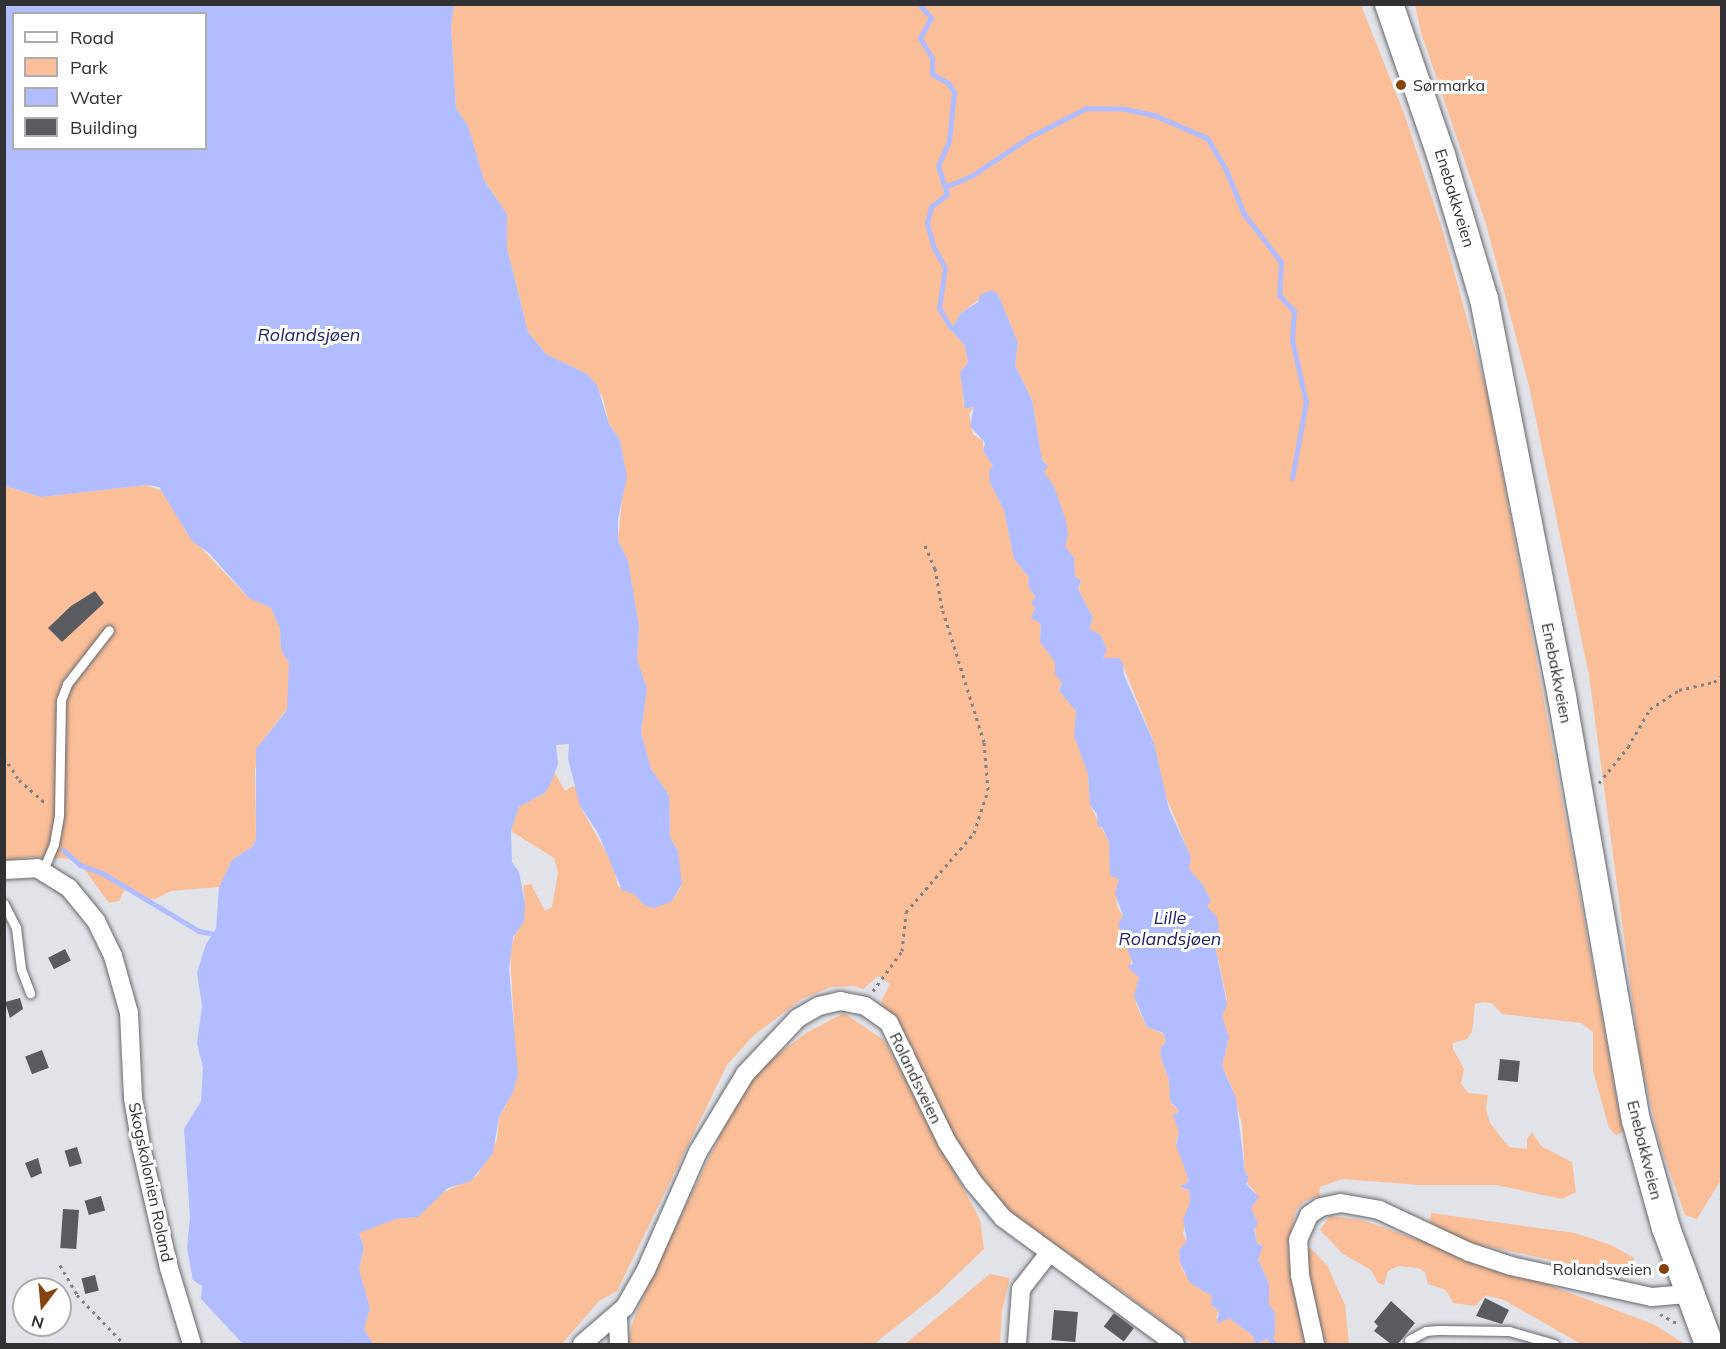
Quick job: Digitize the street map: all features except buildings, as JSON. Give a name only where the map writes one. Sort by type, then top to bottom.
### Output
[{"type":"main road","name":"Enebakkveien","points":[[1389,4],[1445,166],[1484,299],[1580,801],[1636,1120],[1690,1294],[1709,1344]]},
{"type":"street","points":[[4,870],[29,866],[43,870]]},
{"type":"street","name":"Skogskolonien Roland","points":[[43,870],[69,888],[92,916],[124,987],[141,1146],[169,1268],[192,1344]]},
{"type":"street","points":[[582,1344],[618,1316],[646,1270],[711,1127],[758,1056],[809,1011],[840,1001],[865,1006]]},
{"type":"street","name":"Rolandsveien","points":[[865,1006],[881,1015],[895,1033],[947,1142],[973,1182],[1003,1218],[1175,1344]]},
{"type":"street","points":[[1315,1344],[1300,1275],[1298,1240],[1309,1215],[1322,1207],[1341,1203],[1380,1210],[1469,1252],[1512,1266],[1652,1297],[1690,1294]]},
{"type":"street","points":[[1017,1344],[1021,1288],[1049,1253]]},
{"type":"street","points":[[618,1316],[620,1344]]},
{"type":"lane","points":[[43,870],[54,844],[59,815],[61,700],[67,684],[110,630]]},
{"type":"lane","points":[[4,904],[16,928],[21,969],[30,993]]},
{"type":"lane","points":[[1409,1340],[1438,1330],[1509,1331],[1554,1344]]},
{"type":"path","points":[[865,1006],[885,972],[902,951],[906,912],[974,833],[988,790],[984,742],[942,608],[935,568],[923,541]]},
{"type":"path","points":[[1580,801],[1628,747],[1650,709],[1678,690],[1714,682],[1722,676]]},
{"type":"path","points":[[4,757],[19,780],[59,815]]},
{"type":"path","points":[[60,1265],[76,1295],[124,1344]]},
{"type":"green space","points":[[454,5],[1361,5],[1405,116],[1444,235],[1488,396],[1623,1132],[1616,1135],[1609,1128],[1593,1071],[1593,1032],[1581,1023],[1502,1014],[1492,1003],[1482,1002],[1475,1004],[1472,1032],[1467,1039],[1453,1043],[1453,1049],[1464,1069],[1461,1084],[1468,1093],[1488,1095],[1486,1109],[1490,1123],[1509,1147],[1527,1149],[1527,1139],[1532,1132],[1541,1146],[1572,1162],[1576,1192],[1562,1199],[1496,1185],[1420,1185],[1342,1179],[1320,1187],[1319,1196],[1305,1201],[1296,1210],[1288,1249],[1291,1277],[1305,1344],[1255,1344],[1193,1344],[1119,1289],[1018,1222],[989,1190],[950,1131],[881,1002],[890,984],[878,976],[863,989],[854,986],[831,987],[802,999],[753,1036],[727,1065],[617,1291],[599,1301],[562,1344],[373,1344],[364,1329],[370,1308],[359,1269],[364,1248],[359,1232],[396,1219],[418,1217],[438,1195],[477,1176],[497,1140],[499,1117],[506,1106],[514,1025],[510,951],[525,903],[523,886],[531,884],[545,911],[552,907],[558,872],[554,858],[511,831],[519,807],[545,793],[555,773],[565,791],[573,786],[579,792],[580,806],[613,865],[618,886],[634,894],[644,905],[673,899],[681,887],[678,851],[670,837],[669,795],[651,769],[641,732],[647,689],[637,659],[639,626],[628,561],[618,540],[625,470],[620,440],[609,424],[603,398],[587,374],[546,354],[528,332],[507,248],[507,214],[484,180],[468,126],[456,108],[451,26]],"holes":[[[986,294],[998,294],[1018,344],[1015,365],[1032,400],[1042,460],[1046,463],[1044,472],[1066,521],[1065,546],[1074,558],[1075,577],[1081,580],[1078,589],[1093,618],[1089,629],[1100,634],[1106,648],[1103,658],[1119,658],[1124,668],[1154,743],[1160,782],[1188,850],[1189,869],[1209,896],[1206,905],[1227,1000],[1222,1017],[1228,1042],[1222,1066],[1233,1090],[1242,1125],[1245,1173],[1249,1176],[1246,1182],[1256,1193],[1251,1208],[1257,1243],[1261,1244],[1258,1259],[1269,1284],[1269,1305],[1275,1318],[1270,1339],[1255,1344],[1253,1336],[1229,1318],[1216,1318],[1219,1311],[1213,1307],[1212,1296],[1184,1273],[1180,1262],[1179,1250],[1187,1241],[1183,1234],[1190,1202],[1189,1190],[1181,1188],[1189,1180],[1176,1142],[1179,1132],[1174,1114],[1179,1111],[1172,1105],[1169,1080],[1162,1061],[1160,1049],[1166,1042],[1163,1034],[1147,1027],[1136,1004],[1139,978],[1130,967],[1132,957],[1121,931],[1123,916],[1117,907],[1116,890],[1119,879],[1110,872],[1109,842],[1090,805],[1088,774],[1076,711],[1059,691],[1062,682],[1055,670],[1055,662],[1040,635],[1041,623],[1033,619],[1036,598],[1028,586],[1029,577],[1014,559],[1004,510],[990,483],[993,466],[983,451],[983,441],[973,434],[969,414],[974,407],[967,409],[963,401],[968,363],[965,346],[951,330],[961,313]]]},
{"type":"green space","points":[[1415,5],[1721,5],[1722,1178],[1697,1219],[1685,1215],[1659,1142],[1640,1057],[1589,675],[1529,386],[1486,224],[1421,32]]},
{"type":"green space","points":[[146,485],[165,492],[186,532],[246,595],[271,608],[280,629],[281,650],[289,663],[290,694],[287,709],[267,735],[255,768],[256,839],[253,846],[232,860],[219,887],[171,891],[155,899],[143,899],[125,889],[119,901],[109,903],[77,859],[31,857],[5,861],[4,486],[41,497]]},
{"type":"green space","points":[[844,1013],[885,1041],[980,1220],[984,1249],[936,1295],[874,1344],[628,1344],[632,1324],[654,1271],[738,1098],[765,1064],[806,1033]]},
{"type":"green space","points":[[1431,1213],[1575,1233],[1611,1245],[1634,1258],[1631,1270],[1619,1274],[1461,1241],[1430,1223]]},
{"type":"green space","points":[[1330,1216],[1362,1220],[1546,1284],[1653,1324],[1685,1344],[1581,1344],[1504,1300],[1486,1295],[1475,1306],[1453,1303],[1446,1290],[1428,1284],[1425,1272],[1418,1268],[1398,1266],[1388,1271],[1384,1285],[1378,1283],[1371,1270],[1343,1254],[1320,1230]]},
{"type":"green space","points":[[1310,1248],[1327,1265],[1345,1305],[1349,1344],[1325,1344],[1304,1259]]},
{"type":"green space","points":[[990,1274],[1010,1278],[1002,1311],[1000,1344],[905,1344]]},
{"type":"water","name":"Rolandsjøen","points":[[5,4],[454,5],[451,26],[456,108],[468,126],[484,180],[507,214],[507,248],[528,332],[546,354],[587,374],[597,385],[609,424],[620,440],[627,477],[618,519],[618,540],[628,561],[639,626],[637,659],[647,689],[641,732],[651,769],[669,795],[670,837],[678,851],[682,884],[671,902],[654,908],[644,905],[634,894],[622,890],[598,833],[580,806],[568,759],[569,744],[556,745],[558,764],[551,783],[545,793],[519,807],[511,831],[512,862],[519,872],[525,903],[524,922],[513,937],[509,969],[518,1075],[513,1092],[499,1117],[493,1153],[471,1181],[448,1188],[418,1217],[396,1219],[359,1233],[364,1248],[359,1269],[370,1308],[364,1329],[373,1344],[243,1344],[201,1299],[202,1286],[193,1280],[187,1248],[190,1217],[184,1129],[201,1101],[203,1068],[197,1043],[202,1006],[197,973],[206,944],[216,929],[219,887],[232,860],[253,846],[256,839],[256,749],[287,710],[289,663],[281,650],[280,629],[271,608],[249,598],[209,553],[192,541],[159,487],[146,485],[41,497],[5,486]]},
{"type":"water","name":"Lille Rolandsjøen","points":[[992,290],[998,294],[1018,343],[1015,365],[1032,400],[1042,460],[1048,466],[1044,472],[1054,486],[1066,521],[1068,536],[1065,546],[1074,558],[1075,577],[1081,580],[1078,589],[1093,618],[1089,629],[1100,634],[1107,650],[1103,658],[1119,658],[1123,664],[1124,675],[1154,743],[1169,809],[1191,857],[1189,869],[1203,885],[1211,901],[1207,906],[1217,917],[1219,929],[1215,946],[1227,1004],[1222,1017],[1229,1037],[1222,1066],[1236,1098],[1245,1173],[1249,1177],[1246,1184],[1259,1197],[1251,1208],[1258,1223],[1254,1229],[1257,1243],[1263,1246],[1258,1259],[1269,1284],[1269,1305],[1275,1312],[1275,1336],[1255,1344],[1253,1336],[1229,1318],[1217,1324],[1219,1311],[1211,1305],[1212,1296],[1190,1283],[1180,1262],[1179,1250],[1187,1241],[1183,1220],[1190,1202],[1189,1190],[1180,1187],[1189,1181],[1176,1145],[1179,1132],[1173,1115],[1179,1111],[1170,1101],[1169,1080],[1160,1049],[1166,1042],[1163,1033],[1147,1027],[1134,996],[1139,978],[1127,966],[1133,964],[1118,924],[1123,916],[1115,893],[1119,879],[1110,876],[1109,842],[1102,827],[1098,827],[1097,814],[1090,805],[1088,774],[1074,736],[1076,711],[1059,691],[1062,683],[1055,674],[1055,662],[1040,642],[1041,624],[1031,618],[1035,608],[1031,601],[1036,598],[1028,586],[1029,577],[1014,559],[1004,510],[990,483],[989,470],[993,466],[983,451],[985,443],[970,426],[974,407],[965,409],[960,372],[968,363],[965,346],[951,330],[961,313],[978,302],[980,295]]},
{"type":"waterway","points":[[919,4],[931,18],[920,38],[932,58],[932,74],[948,83],[954,92],[949,141],[938,166],[947,194],[931,207],[927,223],[933,246],[945,268],[939,308],[951,328]]},
{"type":"waterway","points":[[945,187],[973,175],[1028,138],[1086,108],[1125,109],[1154,115],[1207,138],[1226,170],[1244,214],[1281,262],[1279,295],[1294,311],[1292,340],[1306,402],[1292,478]]},
{"type":"waterway","points":[[63,850],[80,865],[102,873],[199,931],[215,934]]},
{"type":"waterway","points":[[1270,1339],[1275,1344]]},
{"type":"place","name":"Sørmarka","points":[[1401,85]]},
{"type":"place","name":"Rolandsveien","points":[[1664,1269]]}]
